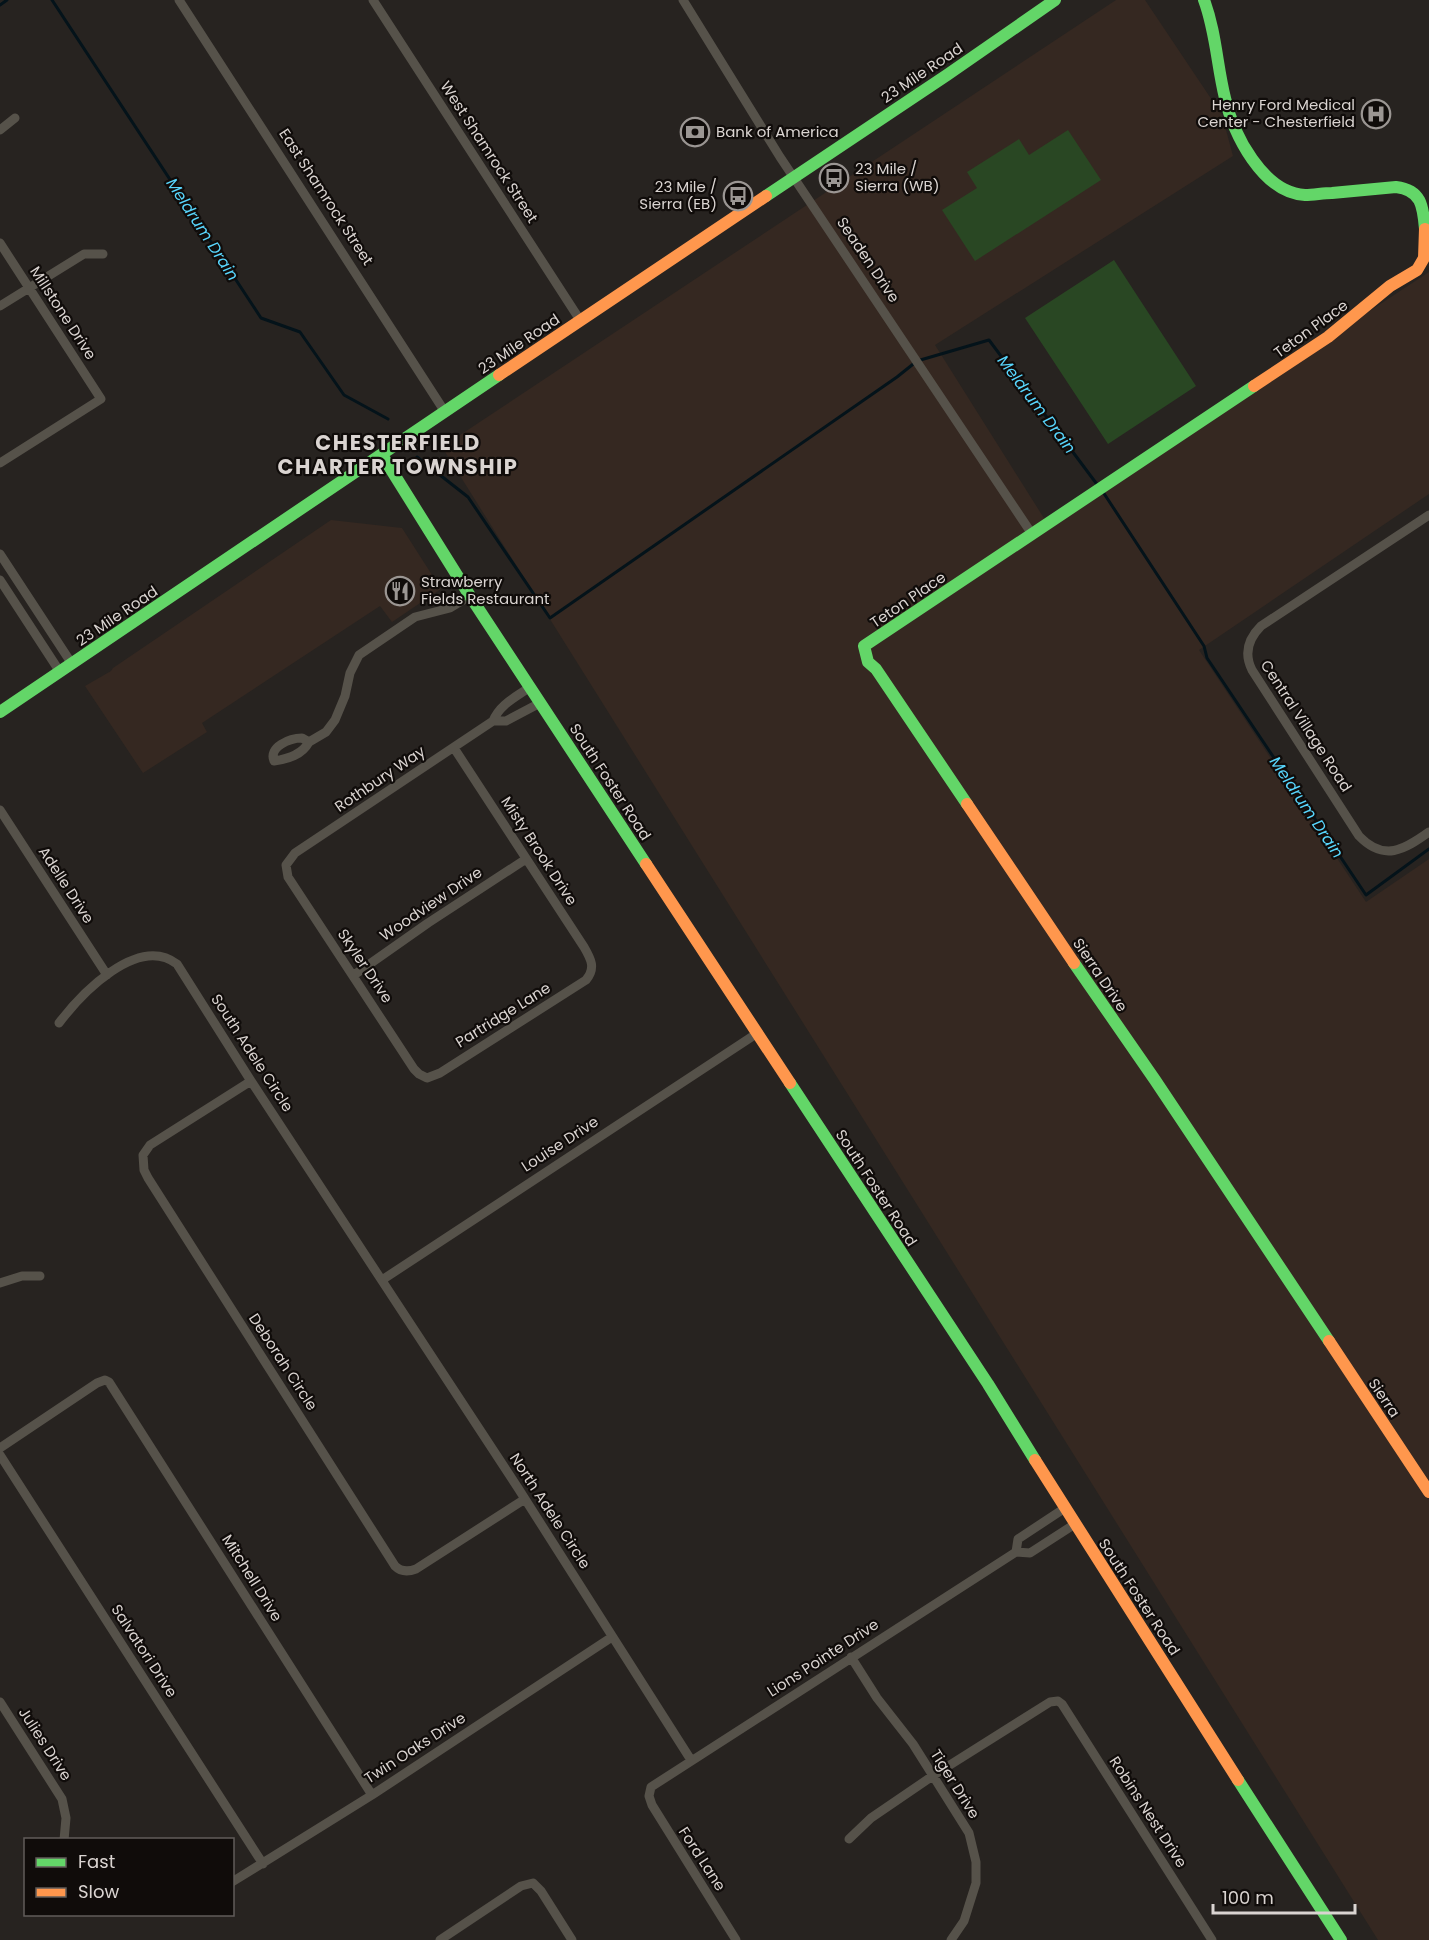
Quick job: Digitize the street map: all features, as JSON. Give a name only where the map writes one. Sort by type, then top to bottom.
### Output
[{"type":"street","name":"East Shamrock Street","points":[[179,0],[446,412]]},
{"type":"street","name":"West Shamrock Street","points":[[373,0],[580,320]]},
{"type":"street","name":"Seaden Drive","points":[[683,0],[752,114],[1032,534]]},
{"type":"street","name":"23 Mile Road","points":[[0,712],[1055,0]]},
{"type":"street","name":"Teton Place","points":[[864,646],[1329,338],[1390,285],[1415,271],[1422,264],[1424,255],[1422,208],[1417,194],[1412,191],[1396,188],[1304,195],[1286,191],[1261,172],[1230,116],[1210,16],[1204,0]]},
{"type":"street","points":[[0,130],[15,118]]},
{"type":"street","name":"Millstone Drive","points":[[0,243],[101,399],[0,463]]},
{"type":"street","points":[[0,306],[84,254],[103,254]]},
{"type":"street","name":"South Foster Road","points":[[382,455],[470,596],[988,1384],[1341,1940]]},
{"type":"street","name":"Central Village Road","points":[[1429,515],[1261,626],[1247,650],[1248,663],[1252,670],[1359,836],[1366,843],[1389,852],[1412,845],[1429,832]]},
{"type":"street","points":[[0,554],[72,664]]},
{"type":"street","points":[[0,580],[60,672]]},
{"type":"street","points":[[309,742],[297,738],[283,743],[272,753],[274,761],[284,760],[301,753],[309,742],[326,732],[335,720],[345,696],[350,673],[359,655],[415,617],[450,608],[470,596]]},
{"type":"street","name":"Sierra Drive","points":[[864,646],[868,662],[876,669],[1155,1080],[1314,1320]]},
{"type":"street","name":"Rothbury Way","points":[[286,865],[296,853],[493,721],[505,704],[530,687]]},
{"type":"street","name":"Rothbury Way","points":[[493,721],[506,720],[540,703]]},
{"type":"street","name":"Misty Brook Drive","points":[[454,748],[584,947],[593,964],[591,972]]},
{"type":"street","name":"Adelle Drive","points":[[0,810],[107,975]]},
{"type":"street","name":"Woodview Drive","points":[[354,975],[526,859]]},
{"type":"street","name":"Skyler Drive","points":[[286,865],[288,877],[414,1069],[427,1078]]},
{"type":"street","name":"South Adele Circle","points":[[59,1023],[77,999],[107,975],[134,959],[152,956],[169,957],[177,964],[382,1280]]},
{"type":"street","name":"Partridge Lane","points":[[427,1078],[440,1073],[586,980],[591,972]]},
{"type":"street","name":"Louise Drive","points":[[382,1280],[756,1034]]},
{"type":"street","name":"Deborah Circle","points":[[251,1081],[150,1145],[143,1155],[144,1170],[181,1232],[395,1566],[399,1570],[406,1571],[416,1569],[525,1499]]},
{"type":"street","points":[[0,1282],[22,1276],[40,1276]]},
{"type":"street","name":"North Adele Circle","points":[[382,1280],[691,1760]]},
{"type":"street","name":"Sierra","points":[[1314,1320],[1429,1492]]},
{"type":"street","name":"Mitchell Drive","points":[[0,1448],[94,1384],[105,1380],[114,1387],[372,1795]]},
{"type":"street","name":"Salvatori Drive","points":[[0,1455],[263,1863]]},
{"type":"street","points":[[1065,1508],[1018,1539],[1016,1552],[1030,1553],[1075,1524]]},
{"type":"street","name":"Lions Pointe Drive","points":[[649,1792],[656,1783],[691,1760],[1016,1552]]},
{"type":"street","name":"Twin Oaks Drive","points":[[234,1881],[372,1795],[612,1637]]},
{"type":"street","name":"Tiger Drive","points":[[851,1657],[877,1698],[934,1775],[969,1833],[976,1862],[976,1883],[964,1921],[951,1940]]},
{"type":"street","name":"Robins Nest Drive","points":[[934,1775],[1050,1702],[1058,1701],[1212,1940]]},
{"type":"street","name":"Julies Drive","points":[[0,1702],[62,1799],[66,1818],[64,1838]]},
{"type":"street","points":[[849,1839],[872,1818],[934,1775]]},
{"type":"street","name":"Ford Lane","points":[[649,1792],[652,1805],[736,1940]]},
{"type":"street","points":[[440,1940],[521,1886],[533,1883],[541,1891],[572,1940]]},
{"type":"shaded area","points":[[1116,0],[1145,0],[1222,115],[1233,156],[935,345],[1047,523],[1429,272],[1429,494],[1199,650],[1366,902],[1429,859],[1429,1940],[1378,1940],[442,447]]},
{"type":"shaded area","points":[[331,520],[402,528],[441,589],[392,622],[380,606],[202,723],[207,732],[143,773],[85,686],[111,671]]},
{"type":"green space","points":[[1068,130],[1101,180],[975,261],[942,210],[977,188],[967,172],[1019,139],[1029,155]]},
{"type":"green space","points":[[1114,260],[1196,386],[1108,444],[1025,318]]},
{"type":"waterway","name":"Meldrum Drain","points":[[0,5],[7,0]]},
{"type":"waterway","name":"Meldrum Drain","points":[[52,0],[261,318],[300,332],[344,395],[388,419]]},
{"type":"waterway","name":"Meldrum Drain","points":[[417,457],[468,497],[550,618],[917,361],[989,340],[1099,487]]},
{"type":"waterway","name":"Meldrum Drain","points":[[1103,492],[1204,646],[1207,658],[1366,895],[1429,849]]},
{"type":"traffic: fast","points":[[766,196],[1055,0]]},
{"type":"traffic: fast","points":[[1204,0],[1229,112],[1243,144],[1263,173],[1290,192],[1305,195],[1396,187],[1405,189],[1420,201],[1425,229]]},
{"type":"traffic: fast","points":[[0,712],[499,375]]},
{"type":"traffic: fast","points":[[967,804],[876,669],[868,662],[864,646],[1254,386]]},
{"type":"traffic: fast","points":[[382,455],[470,596],[646,864]]},
{"type":"traffic: fast","points":[[1074,963],[1329,1341]]},
{"type":"traffic: fast","points":[[790,1083],[988,1384],[1035,1460]]},
{"type":"traffic: fast","points":[[1238,1780],[1341,1940]]},
{"type":"traffic: slow","points":[[499,375],[766,196]]},
{"type":"traffic: slow","points":[[1254,386],[1328,337],[1390,286],[1417,270],[1424,258],[1425,229]]},
{"type":"traffic: slow","points":[[967,804],[1074,963]]},
{"type":"traffic: slow","points":[[646,864],[790,1083]]},
{"type":"traffic: slow","points":[[1329,1341],[1429,1492]]},
{"type":"traffic: slow","points":[[1035,1460],[1238,1780]]},
{"type":"place","name":"Henry Ford Medical Center - Chesterfield","points":[[1376,114]]},
{"type":"place","name":"Bank of America","points":[[695,132]]},
{"type":"place","name":"23 Mile / Sierra (WB)","points":[[834,178]]},
{"type":"place","name":"23 Mile / Sierra (EB)","points":[[738,196]]},
{"type":"place","name":"Strawberry Fields Restaurant","points":[[400,591]]},
{"type":"district","name":"CHESTERFIELD CHARTER TOWNSHIP","points":[[398,455]]}]
